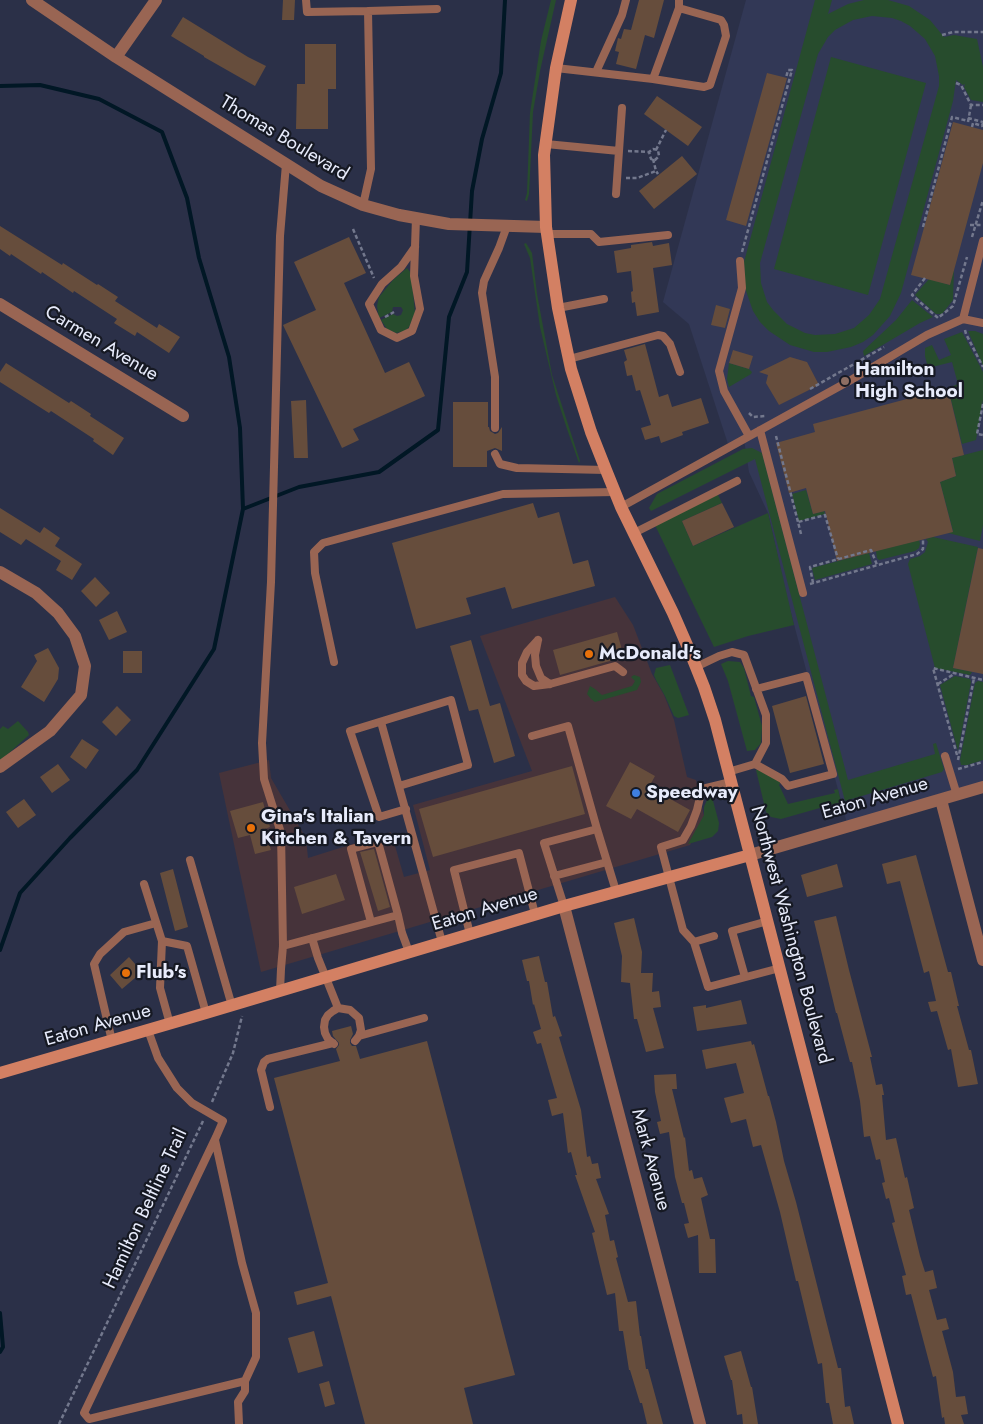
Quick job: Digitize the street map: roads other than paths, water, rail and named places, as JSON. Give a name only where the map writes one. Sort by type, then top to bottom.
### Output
[{"type":"main road","name":"Northwest Washington Boulevard","points":[[571,0],[556,68],[544,155],[547,231],[558,308],[569,359],[591,432],[606,470],[621,507],[673,613],[704,687],[715,720],[898,1424]]},
{"type":"main road","name":"Eaton Avenue","points":[[0,1073],[238,1004],[535,914],[750,855]]},
{"type":"street","name":"Thomas Boulevard","points":[[32,0],[116,57],[321,186],[363,204],[399,215],[449,224],[507,226],[547,231]]},
{"type":"street","points":[[116,57],[156,0]]},
{"type":"street","name":"Carmen Avenue","points":[[0,304],[184,416]]},
{"type":"street","points":[[0,572],[36,593],[58,613],[75,636],[85,666],[81,695],[50,730],[0,767]]},
{"type":"street","name":"Eaton Avenue","points":[[750,855],[983,786]]},
{"type":"street","points":[[941,800],[983,960]]},
{"type":"street","name":"Mark Avenue","points":[[564,906],[700,1424]]},
{"type":"lane","points":[[306,0],[307,12],[437,9]]},
{"type":"lane","points":[[596,72],[622,15],[626,0]]},
{"type":"lane","points":[[556,68],[704,87],[710,85],[726,36],[721,20],[679,4],[653,79]]},
{"type":"lane","points":[[363,204],[371,169],[368,11]]},
{"type":"lane","points":[[616,194],[622,108]]},
{"type":"lane","points":[[546,144],[618,151]]},
{"type":"lane","points":[[280,991],[283,946],[281,833],[264,779],[262,743],[271,582],[280,236],[286,164]]},
{"type":"lane","points":[[414,247],[401,267],[382,284],[370,304],[381,330],[398,338],[412,331],[420,309],[414,276],[416,218]]},
{"type":"lane","points":[[495,428],[495,377],[482,293],[484,281],[507,226]]},
{"type":"lane","points":[[547,231],[591,234],[599,242],[668,235]]},
{"type":"lane","points":[[963,319],[983,241]]},
{"type":"lane","points":[[740,261],[742,288],[719,371],[724,391],[749,436]]},
{"type":"lane","points":[[558,308],[604,299]]},
{"type":"lane","points":[[621,507],[851,380],[927,335],[963,319],[983,323]]},
{"type":"lane","points":[[569,359],[658,335],[663,336],[670,344],[680,372]]},
{"type":"lane","points":[[760,430],[802,590]]},
{"type":"lane","points":[[495,454],[500,464],[517,468],[606,470]]},
{"type":"lane","points":[[634,533],[737,481]]},
{"type":"lane","points":[[334,662],[315,573],[314,552],[323,543],[503,494],[615,492]]},
{"type":"lane","points":[[550,684],[541,678],[536,666],[535,655],[538,640],[527,652],[522,663],[522,675],[526,681],[534,686],[550,684],[615,666],[623,672]]},
{"type":"lane","points":[[696,667],[732,652],[744,655],[766,715],[766,743],[755,764],[730,777],[702,788],[697,810],[683,840],[661,847],[683,930],[694,942],[708,987],[780,968]]},
{"type":"lane","points":[[755,764],[782,779],[788,786],[833,774],[806,676],[757,690]]},
{"type":"lane","points":[[399,786],[468,766],[451,700],[350,731],[379,818],[406,809]]},
{"type":"lane","points":[[381,722],[442,942]]},
{"type":"lane","points":[[532,736],[568,726],[616,891]]},
{"type":"lane","points":[[945,756],[957,795]]},
{"type":"lane","points":[[564,906],[544,844],[598,829]]},
{"type":"lane","points":[[371,922],[364,882],[351,849],[378,842],[381,862],[408,952]]},
{"type":"lane","points":[[470,934],[454,870],[519,854],[535,914]]},
{"type":"lane","points":[[190,860],[238,1004]]},
{"type":"lane","points":[[554,876],[608,862]]},
{"type":"lane","points":[[144,884],[162,941],[160,988],[170,1024]]},
{"type":"lane","points":[[366,902],[374,899]]},
{"type":"lane","points":[[283,946],[398,915]]},
{"type":"lane","points":[[745,977],[729,932],[768,921]]},
{"type":"lane","points":[[112,1041],[94,964],[100,954],[124,932],[156,923]]},
{"type":"lane","points":[[694,942],[714,936]]},
{"type":"lane","points":[[312,938],[338,1008]]},
{"type":"lane","points":[[162,941],[187,946],[206,1013]]},
{"type":"lane","points":[[270,1107],[261,1070],[264,1062],[268,1059],[334,1043],[325,1033],[324,1027],[328,1015],[338,1008],[350,1010],[359,1018],[361,1030],[357,1038],[424,1018]]},
{"type":"lane","points":[[148,1030],[158,1058],[174,1083],[192,1103],[222,1121],[84,1413],[89,1419],[245,1381]]},
{"type":"lane","points":[[214,1140],[242,1263],[256,1313],[256,1357],[245,1381],[245,1391],[238,1402],[239,1424]]},
{"type":"waterway","points":[[243,509],[299,487],[379,472],[438,430],[449,317],[467,272],[472,191],[482,139],[501,73],[505,0]]},
{"type":"waterway","points":[[0,86],[40,85],[99,99],[162,132],[187,198],[199,258],[229,357],[240,428],[243,509],[214,649],[137,770],[70,838],[20,893],[0,950]]},
{"type":"waterway","points":[[0,1313],[3,1347],[0,1352]]},
{"type":"place","name":"Hamilton High School","points":[[845,381]]},
{"type":"place","name":"McDonald's","points":[[589,654]]},
{"type":"place","name":"Speedway","points":[[636,793]]},
{"type":"place","name":"Gina's Italian Kitchen & Tavern","points":[[251,828]]},
{"type":"place","name":"Flub's","points":[[126,973]]}]
